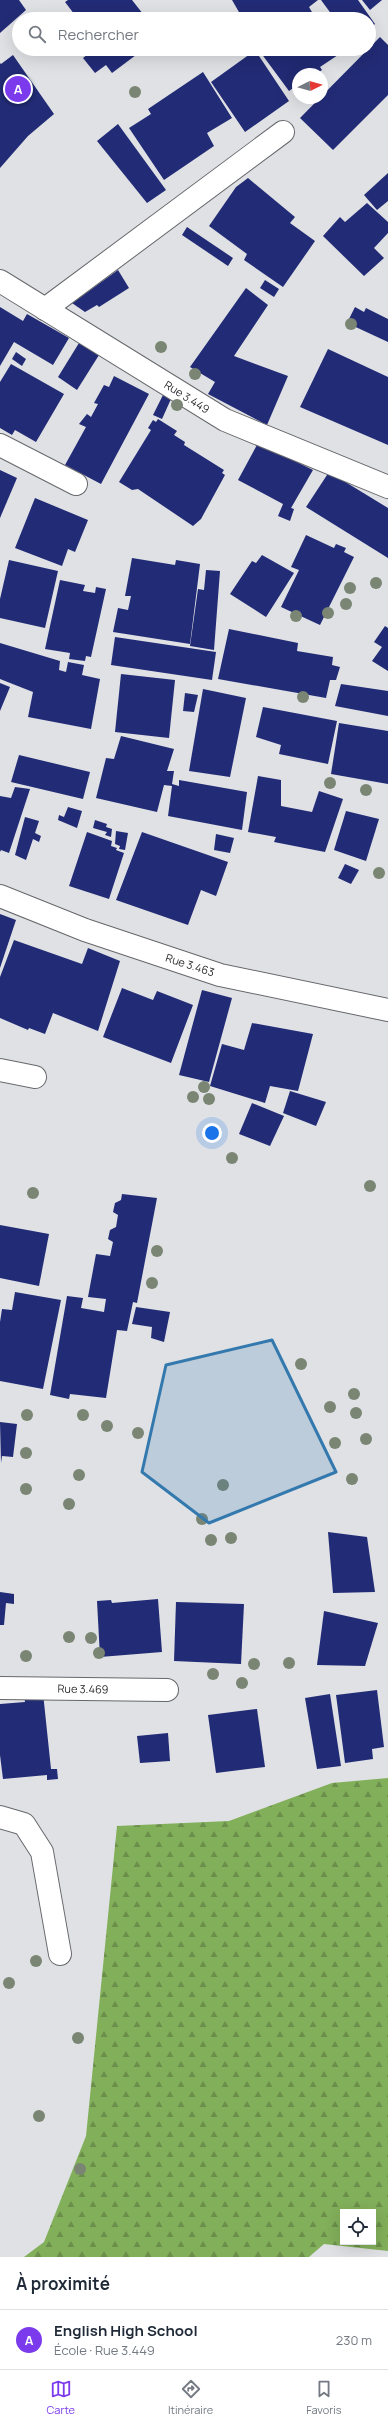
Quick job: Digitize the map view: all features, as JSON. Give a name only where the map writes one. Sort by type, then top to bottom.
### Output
[{"type":"street","points":[[45,308],[283,132]]},
{"type":"street","name":"Rue 3.449","points":[[0,281],[225,420],[388,488]]},
{"type":"street","points":[[0,446],[76,484]]},
{"type":"street","name":"Rue 3.463","points":[[0,896],[85,930],[220,975],[388,1010]]},
{"type":"street","points":[[0,1070],[35,1078]]},
{"type":"street","name":"Rue 3.469","points":[[0,1688],[167,1690]]},
{"type":"street","points":[[0,1817],[24,1824],[42,1852],[60,1954]]},
{"type":"highlighted area","points":[[272,1340],[336,1472],[209,1523],[142,1472],[166,1365]]},
{"type":"green space","points":[[388,1778],[388,2251],[324,2244],[309,2257],[24,2257],[44,2242],[86,2136],[117,1826],[229,1821],[332,1783]]},
{"type":"building","points":[[0,0],[19,0],[26,10],[24,12],[12,12],[12,22],[0,33]]},
{"type":"building","points":[[68,0],[132,0],[141,12],[73,12],[65,2]]},
{"type":"building","points":[[232,0],[318,0],[309,7],[312,12],[239,12]]},
{"type":"building","points":[[321,0],[358,0],[366,12],[330,12]]},
{"type":"building","points":[[362,0],[382,0],[370,10]]},
{"type":"building","points":[[380,37],[388,45],[388,95],[333,150],[300,118],[314,104],[328,104],[328,90],[361,56],[376,56],[376,41]]},
{"type":"building","points":[[14,56],[54,114],[28,136],[0,168],[0,63],[1,64]]},
{"type":"building","points":[[86,56],[135,56],[112,73],[106,65],[95,73],[83,58]]},
{"type":"building","points":[[247,56],[259,56],[289,101],[245,132],[211,82]]},
{"type":"building","points":[[263,56],[336,56],[321,68],[292,68],[292,89],[289,91]]},
{"type":"building","points":[[203,72],[232,118],[207,133],[214,146],[164,180],[129,128],[151,114],[148,109]]},
{"type":"building","points":[[118,124],[166,190],[147,203],[97,141]]},
{"type":"building","points":[[388,173],[388,201],[377,210],[364,195]]},
{"type":"building","points":[[248,178],[295,217],[290,223],[315,241],[283,287],[244,260],[247,254],[209,226],[236,187]]},
{"type":"building","points":[[367,203],[388,222],[388,233],[374,248],[384,258],[364,276],[323,236],[340,217],[345,222]]},
{"type":"building","points":[[187,227],[233,258],[228,266],[182,235]]},
{"type":"building","points":[[118,270],[129,288],[99,307],[97,305],[85,312],[72,303]]},
{"type":"building","points":[[265,280],[279,289],[274,297],[260,288]]},
{"type":"building","points":[[246,288],[268,305],[234,356],[288,376],[267,425],[208,394],[215,382],[190,367]]},
{"type":"building","points":[[0,307],[23,321],[27,314],[69,338],[53,365],[14,342],[0,366]]},
{"type":"building","points":[[355,307],[364,312],[366,308],[388,319],[388,342],[347,323]]},
{"type":"building","points":[[79,343],[99,355],[77,390],[58,377]]},
{"type":"building","points":[[328,349],[388,377],[388,445],[300,407]]},
{"type":"building","points":[[16,352],[26,359],[22,366],[12,359]]},
{"type":"building","points":[[11,364],[64,394],[36,442],[15,430],[12,435],[0,428],[0,382]]},
{"type":"building","points":[[114,376],[149,394],[101,484],[65,465],[86,427],[79,424],[87,414],[91,417],[98,404],[94,403],[104,385],[109,387]]},
{"type":"building","points":[[163,395],[171,399],[162,419],[153,415]]},
{"type":"building","points":[[158,419],[177,431],[174,435],[185,442],[184,445],[224,470],[222,473],[225,475],[201,519],[193,526],[138,489],[132,490],[119,482],[151,430],[148,428],[153,420],[156,422]]},
{"type":"building","points":[[258,443],[313,470],[291,508],[294,509],[290,521],[278,516],[283,504],[238,480]]},
{"type":"building","points":[[0,470],[17,478],[0,518]]},
{"type":"building","points":[[329,472],[388,508],[388,558],[306,507]]},
{"type":"building","points":[[35,498],[88,520],[75,552],[68,549],[62,566],[15,548]]},
{"type":"building","points":[[306,535],[334,548],[336,544],[346,548],[344,552],[354,557],[320,625],[281,607],[299,570],[291,567]]},
{"type":"building","points":[[262,555],[294,573],[266,617],[230,594],[252,561],[256,563]]},
{"type":"building","points":[[132,558],[175,565],[176,560],[200,564],[190,644],[113,632],[118,608],[128,610],[131,596],[125,596]]},
{"type":"building","points":[[9,560],[58,571],[45,628],[0,618],[0,599]]},
{"type":"building","points":[[206,570],[220,571],[214,650],[190,646],[198,589],[204,590]]},
{"type":"building","points":[[60,580],[85,585],[83,591],[95,593],[96,587],[106,589],[91,657],[86,656],[85,661],[69,659],[70,653],[45,649]]},
{"type":"building","points":[[385,626],[388,628],[388,671],[372,661],[382,647],[374,642]]},
{"type":"building","points":[[229,629],[298,643],[297,651],[333,657],[332,665],[340,667],[336,680],[330,680],[326,698],[218,679]]},
{"type":"building","points":[[115,637],[216,652],[212,680],[111,665]]},
{"type":"building","points":[[0,643],[60,661],[59,670],[66,672],[68,662],[84,665],[82,675],[100,679],[91,729],[28,717],[33,692],[0,679]]},
{"type":"building","points":[[121,674],[175,680],[169,738],[115,732]]},
{"type":"building","points":[[0,683],[10,687],[0,711]]},
{"type":"building","points":[[341,684],[388,691],[388,716],[335,706]]},
{"type":"building","points":[[203,689],[246,698],[230,777],[189,771]]},
{"type":"building","points":[[185,693],[198,695],[194,712],[183,711]]},
{"type":"building","points":[[263,707],[337,721],[328,764],[279,754],[281,745],[256,737]]},
{"type":"building","points":[[339,723],[388,731],[388,784],[331,774]]},
{"type":"building","points":[[121,736],[174,749],[167,771],[174,771],[172,784],[179,786],[179,780],[247,792],[242,830],[168,816],[172,786],[164,785],[157,812],[96,798],[106,758],[114,759]]},
{"type":"building","points":[[19,755],[90,772],[83,799],[11,782]]},
{"type":"building","points":[[258,776],[281,780],[281,806],[312,812],[319,791],[343,799],[325,852],[274,842],[276,837],[248,832]]},
{"type":"building","points":[[15,787],[30,789],[9,853],[1,850],[0,852],[0,796],[11,798]]},
{"type":"building","points":[[68,807],[82,811],[77,828],[58,820],[59,815],[64,817]]},
{"type":"building","points":[[346,811],[379,819],[366,861],[334,850]]},
{"type":"building","points":[[25,817],[39,821],[35,833],[41,836],[39,842],[33,839],[26,860],[15,855]]},
{"type":"building","points":[[95,820],[107,824],[106,827],[112,829],[111,837],[105,835],[107,832],[93,828]]},
{"type":"building","points":[[116,831],[128,833],[125,850],[119,849],[120,846],[115,844]]},
{"type":"building","points":[[87,832],[112,841],[111,846],[124,853],[109,899],[69,886]]},
{"type":"building","points":[[142,832],[228,862],[216,896],[201,890],[188,925],[116,900]]},
{"type":"building","points":[[216,834],[234,838],[230,853],[214,850]]},
{"type":"building","points":[[345,864],[359,870],[351,884],[338,878]]},
{"type":"building","points":[[0,914],[16,920],[0,968]]},
{"type":"building","points":[[14,940],[82,964],[88,948],[120,961],[98,1031],[53,1013],[45,1034],[29,1028],[28,1030],[0,1018],[0,977]]},
{"type":"building","points":[[122,988],[153,1000],[157,991],[193,1005],[171,1063],[103,1037]]},
{"type":"building","points":[[202,990],[232,998],[209,1082],[179,1075]]},
{"type":"building","points":[[252,1023],[313,1034],[298,1091],[270,1086],[265,1103],[210,1086],[222,1044],[244,1050]]},
{"type":"building","points":[[290,1091],[326,1102],[316,1126],[283,1113]]},
{"type":"building","points":[[252,1103],[284,1116],[270,1146],[239,1134]]},
{"type":"building","points":[[122,1194],[157,1198],[137,1303],[133,1302],[127,1331],[117,1330],[106,1398],[70,1394],[69,1399],[50,1395],[67,1296],[83,1298],[81,1308],[104,1312],[106,1299],[88,1297],[96,1254],[110,1256],[113,1242],[108,1239],[110,1230],[116,1227],[118,1215],[113,1212],[115,1203],[121,1200]]},
{"type":"building","points":[[0,1225],[49,1234],[39,1286],[0,1278]]},
{"type":"building","points":[[15,1292],[61,1300],[43,1389],[0,1381],[0,1322],[2,1309],[12,1310]]},
{"type":"building","points":[[136,1307],[170,1312],[164,1342],[151,1338],[152,1327],[132,1324]]},
{"type":"building","points":[[0,1422],[17,1424],[13,1457],[2,1456],[1,1463]]},
{"type":"building","points":[[328,1532],[367,1537],[375,1592],[333,1593]]},
{"type":"building","points":[[0,1592],[14,1594],[14,1604],[6,1603],[4,1625],[0,1625]]},
{"type":"building","points":[[158,1599],[162,1652],[100,1657],[97,1601],[111,1600],[112,1603]]},
{"type":"building","points":[[176,1602],[244,1604],[241,1664],[174,1661]]},
{"type":"building","points":[[324,1611],[378,1623],[365,1666],[317,1665]]},
{"type":"building","points":[[377,1690],[384,1747],[372,1749],[373,1759],[345,1763],[336,1695]]},
{"type":"building","points":[[43,1693],[51,1769],[57,1769],[58,1779],[47,1780],[47,1775],[3,1779],[0,1755],[0,1704],[25,1702],[24,1695]]},
{"type":"building","points":[[330,1694],[341,1766],[317,1769],[305,1698]]},
{"type":"building","points":[[257,1709],[265,1767],[216,1773],[208,1715]]},
{"type":"building","points":[[168,1733],[170,1761],[140,1763],[137,1736]]},
{"type":"place","name":"English High School","points":[[18,89]]}]
